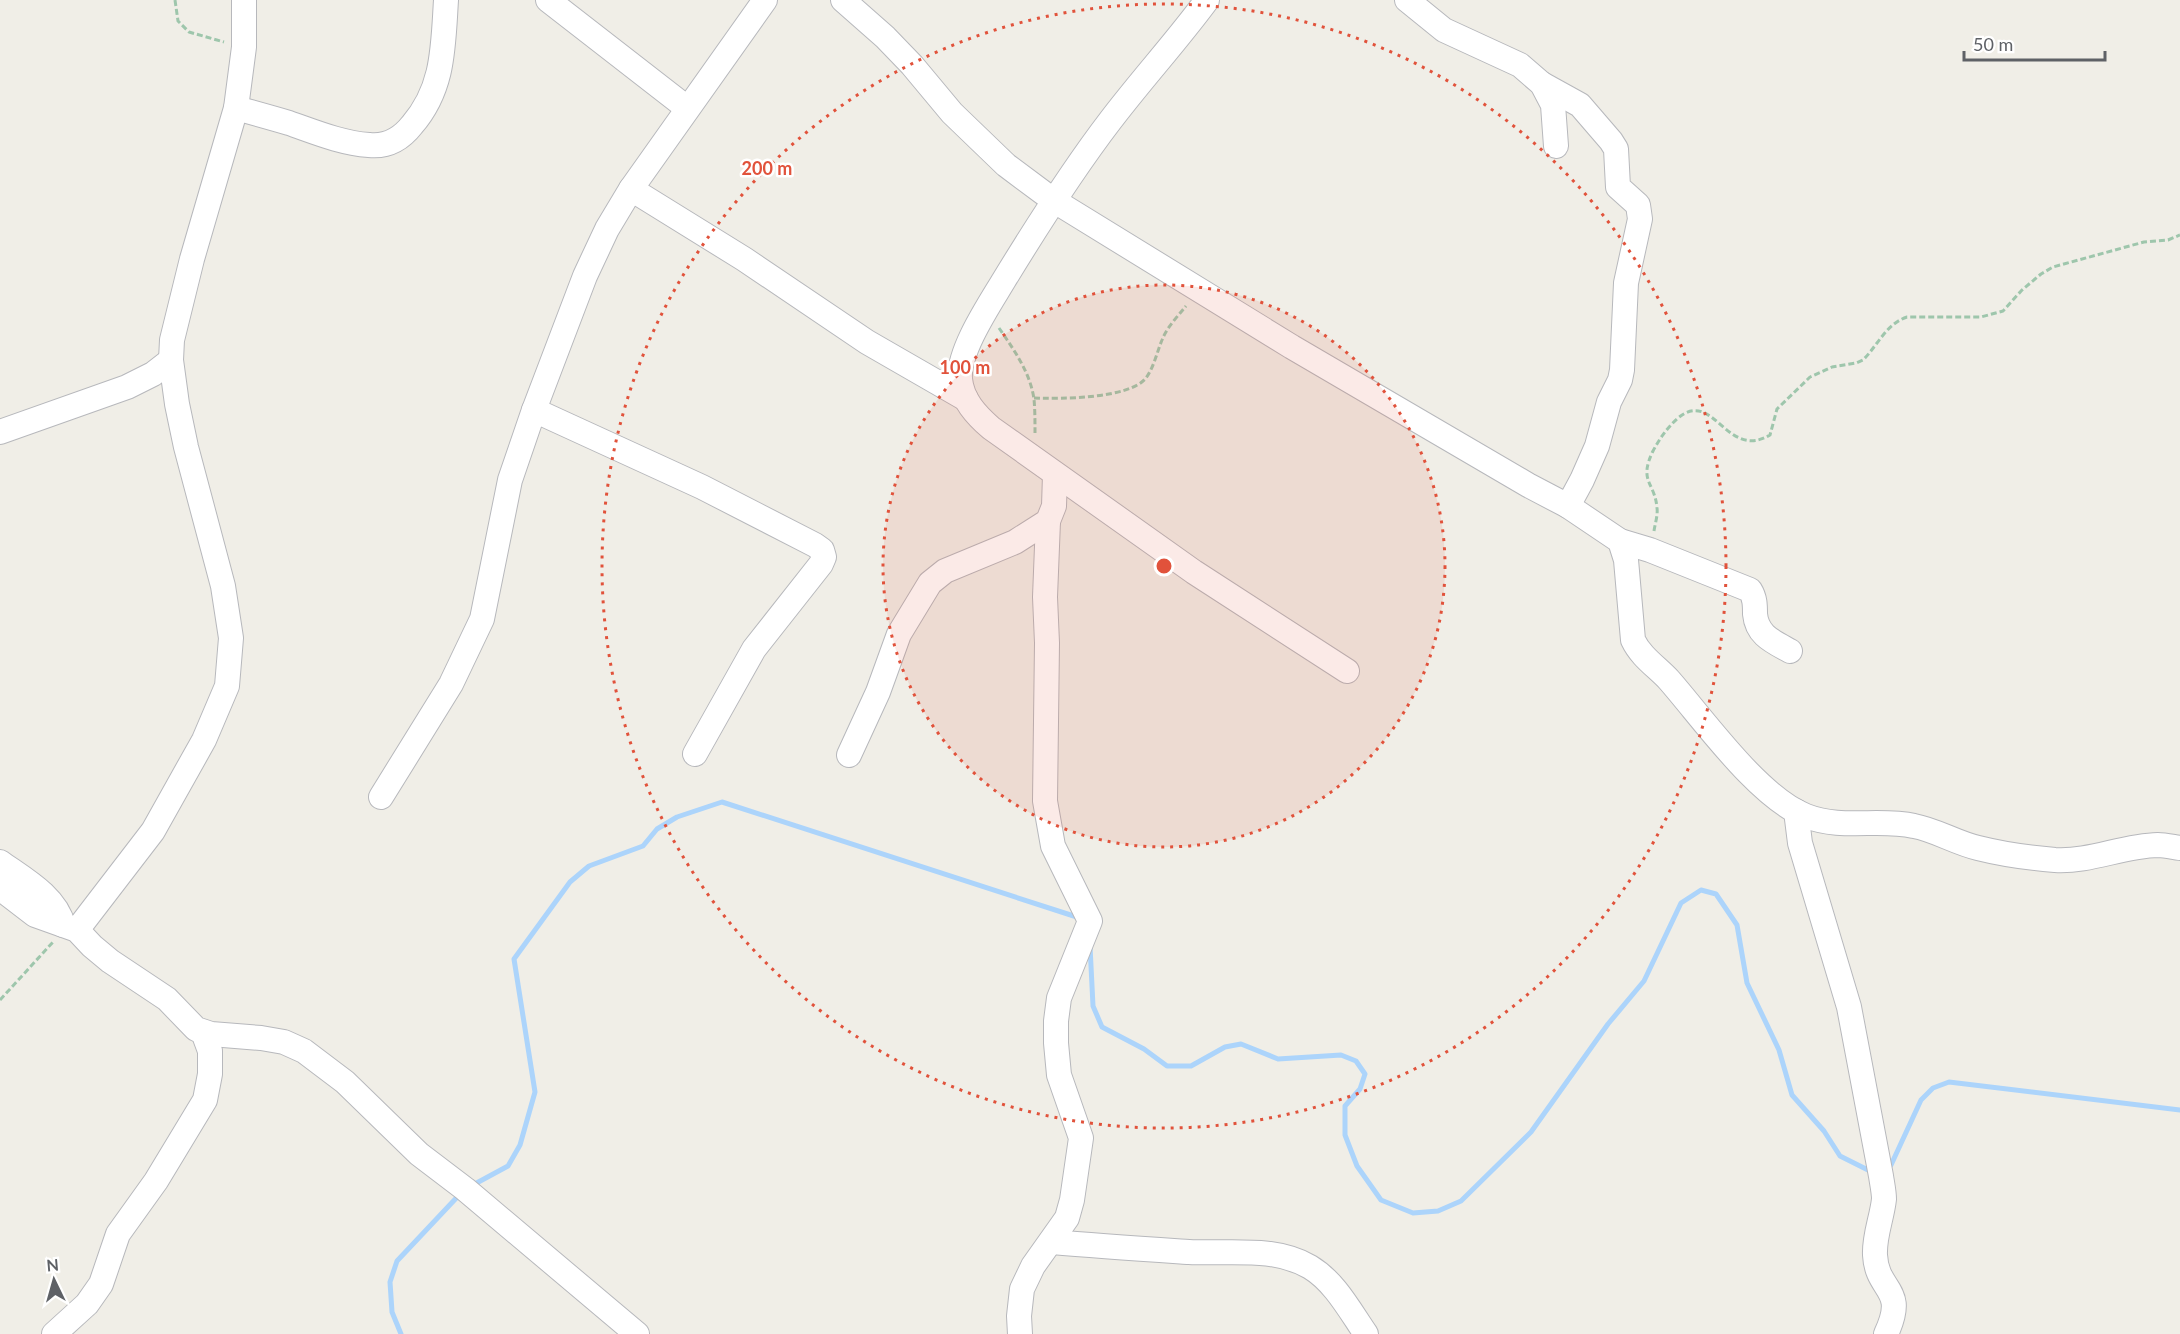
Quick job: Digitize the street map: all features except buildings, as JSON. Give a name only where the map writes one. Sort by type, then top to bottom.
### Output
[{"type":"street","points":[[68,927],[153,831],[204,740],[227,686],[231,638],[223,586],[184,436],[171,360],[172,340],[192,259],[236,108],[244,47],[244,0]]},
{"type":"street","points":[[236,108],[336,139],[370,145],[388,144],[403,136],[422,114],[436,86],[443,54],[446,0]]},
{"type":"street","points":[[548,0],[687,108]]},
{"type":"street","points":[[381,797],[451,684],[482,620],[510,480],[585,276],[607,229],[631,189],[765,0]]},
{"type":"street","points":[[843,0],[885,37],[952,113],[1006,165],[1053,200],[1198,290],[1528,485],[1568,506],[1620,541],[1650,550],[1750,590],[1754,600],[1758,628],[1764,636],[1790,651]]},
{"type":"street","points":[[1207,0],[1111,120],[1053,200],[986,309],[962,357],[960,380],[966,399],[976,415],[991,428],[1194,572],[1347,671]]},
{"type":"street","points":[[1407,0],[1444,30],[1520,65],[1542,84],[1580,105],[1616,150],[1618,187],[1634,200],[1639,213],[1626,283],[1620,380],[1609,402],[1597,446],[1568,506]]},
{"type":"street","points":[[1542,84],[1553,105],[1556,146]]},
{"type":"street","points":[[631,189],[744,259],[867,342],[966,399]]},
{"type":"street","points":[[0,432],[127,387],[153,374],[171,360]]},
{"type":"street","points":[[534,410],[702,487],[822,550],[824,557],[821,564],[754,649],[695,754]]},
{"type":"street","points":[[1020,1334],[1022,1289],[1033,1266],[1067,1218],[1072,1200],[1081,1138],[1059,1075],[1056,1021],[1059,998],[1090,921],[1053,846],[1045,801],[1047,643],[1045,597],[1048,521],[1053,506],[1056,475]]},
{"type":"street","points":[[849,755],[878,692],[899,634],[930,583],[945,571],[1015,542],[1048,521]]},
{"type":"street","points":[[1620,541],[1626,560],[1633,640],[1638,649],[1755,778],[1774,797],[1796,811],[1820,821],[1839,824],[1915,826],[1978,848],[2055,860],[2086,859],[2158,845],[2180,848]]},
{"type":"street","points":[[1796,811],[1800,843],[1849,1008],[1881,1176],[1884,1197],[1875,1254],[1877,1267],[1893,1296],[1895,1309],[1886,1334]]},
{"type":"street","points":[[0,862],[41,892],[68,927],[110,961],[167,999],[196,1029],[202,1032],[284,1042],[304,1051],[345,1082],[419,1154],[474,1197],[637,1334]]},
{"type":"street","points":[[0,888],[35,915],[68,927]]},
{"type":"street","points":[[54,1334],[87,1304],[100,1284],[118,1234],[156,1181],[205,1100],[210,1074],[210,1052],[202,1032]]},
{"type":"street","points":[[1052,1242],[1190,1252],[1267,1253],[1291,1257],[1313,1269],[1337,1292],[1366,1334]]},
{"type":"path","points":[[175,0],[178,21],[189,32],[244,47]]},
{"type":"path","points":[[1650,550],[1657,509],[1655,498],[1648,485],[1646,472],[1648,462],[1667,428],[1688,410],[1697,410],[1711,415],[1729,434],[1751,441],[1761,441],[1770,435],[1777,409],[1810,377],[1832,367],[1863,360],[1892,324],[1899,320],[1907,317],[1981,317],[2003,311],[2022,290],[2053,267],[2144,242],[2168,240],[2180,236]]},
{"type":"path","points":[[1034,398],[1089,397],[1137,386],[1146,378],[1152,367],[1163,337],[1198,290]]},
{"type":"path","points":[[986,309],[1020,360],[1034,398],[1036,461]]},
{"type":"path","points":[[0,1000],[68,927]]},
{"type":"waterway","points":[[471,1186],[508,1166],[520,1145],[535,1092],[514,959],[570,882],[589,866],[643,846],[657,829],[677,817],[722,802],[1080,918]]},
{"type":"waterway","points":[[1090,946],[1093,1006],[1102,1027],[1144,1049],[1167,1066],[1191,1066],[1225,1047],[1241,1044],[1278,1059],[1341,1055],[1356,1061],[1365,1074],[1360,1089],[1345,1106],[1345,1135],[1357,1166],[1381,1200],[1413,1213],[1438,1211],[1461,1201],[1531,1132],[1608,1024],[1644,981],[1681,903],[1701,890],[1716,894],[1737,925],[1747,983],[1779,1050],[1792,1095],[1824,1131],[1840,1156],[1872,1172]]},
{"type":"waterway","points":[[1887,1170],[1921,1100],[1933,1088],[1949,1082],[2180,1110]]},
{"type":"waterway","points":[[401,1334],[392,1312],[390,1282],[397,1261],[461,1193]]}]
